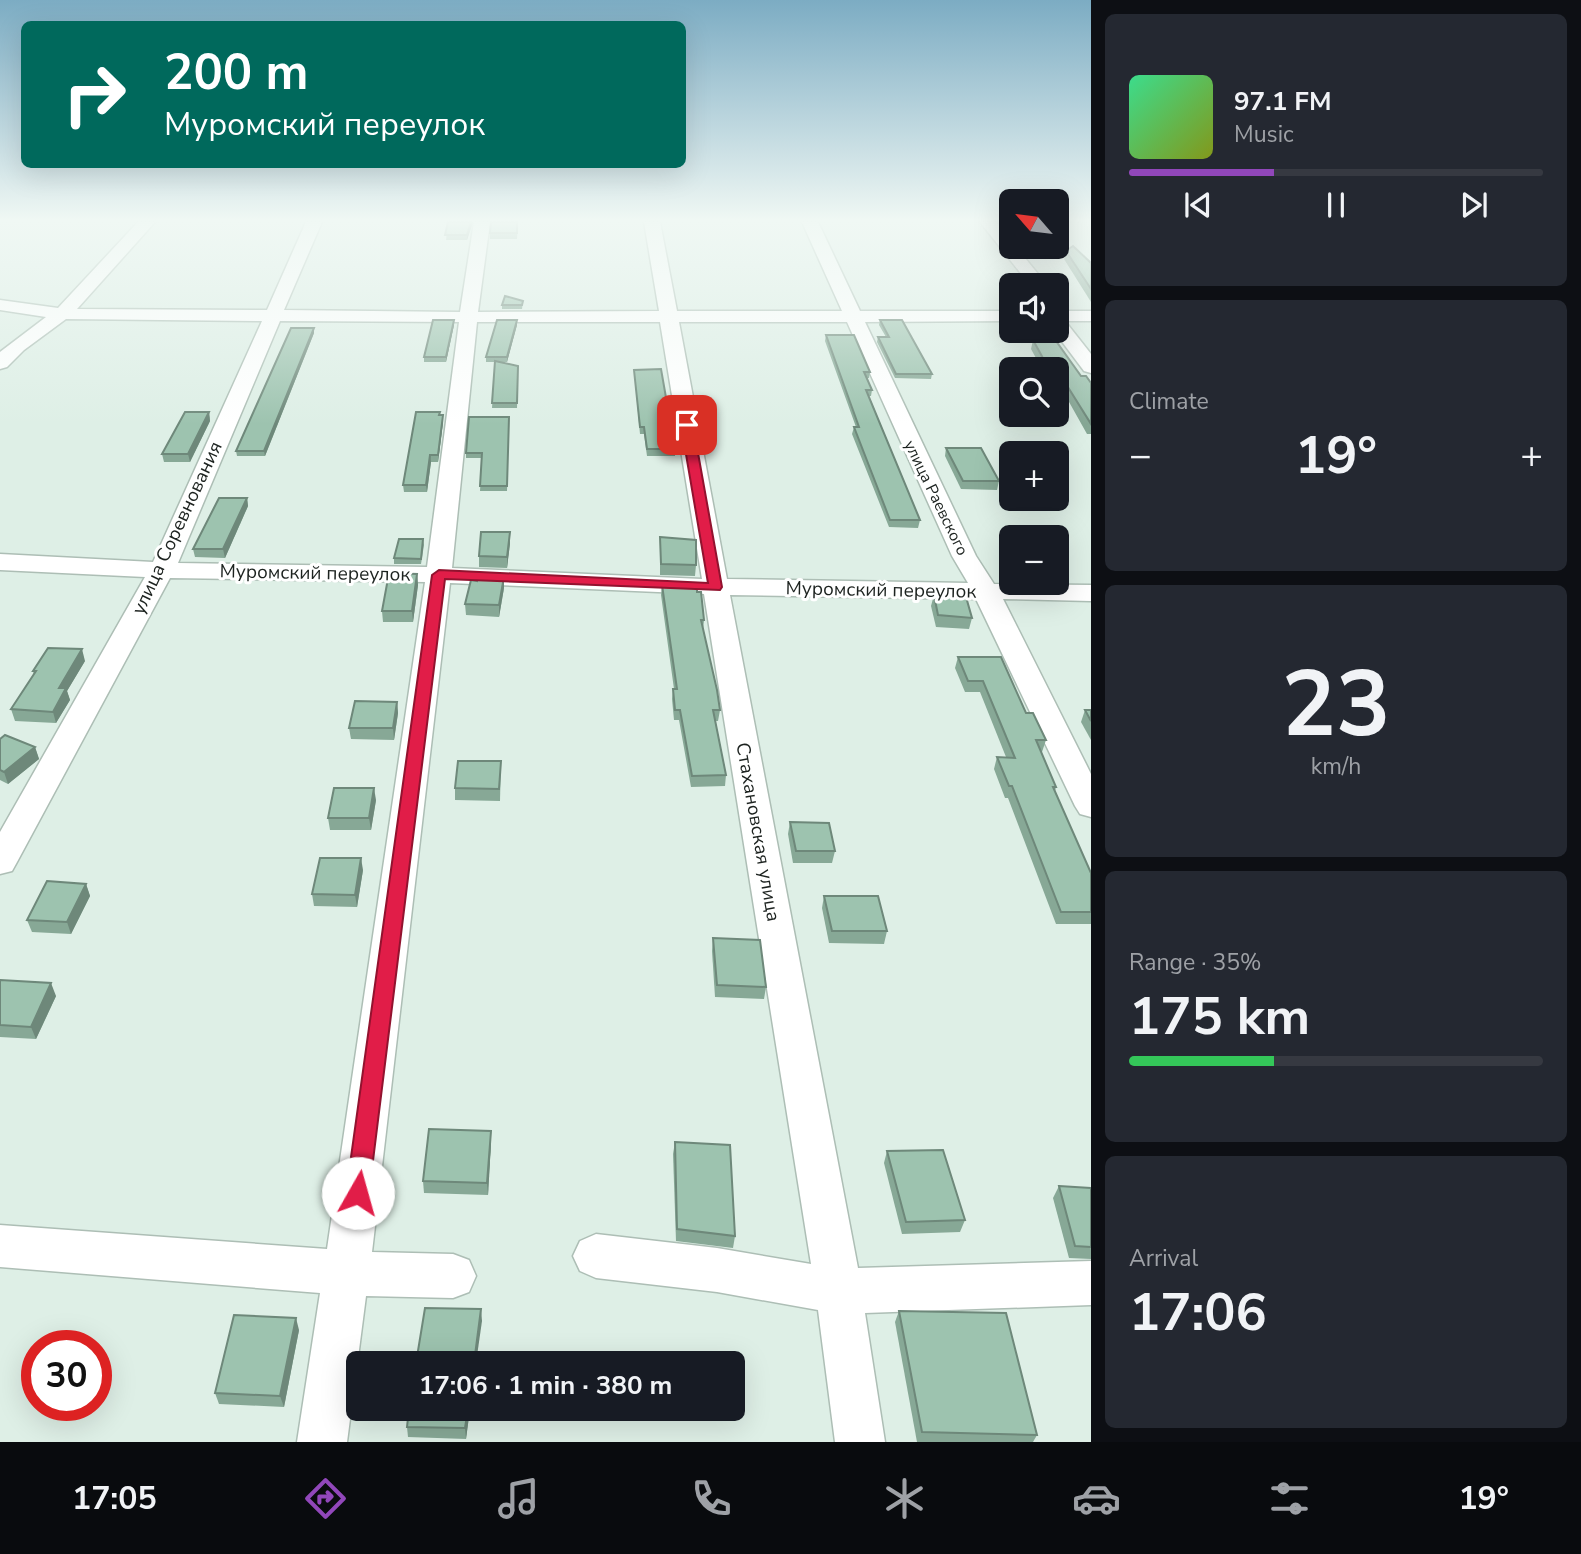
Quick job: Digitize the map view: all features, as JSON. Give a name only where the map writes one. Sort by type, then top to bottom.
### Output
[{"type":"street","points":[[0,363],[17,346],[62,314],[85,289]]},
{"type":"street","name":"улица Соревнования","points":[[0,862],[162,570],[285,289]]},
{"type":"street","points":[[322,1442],[347,1273],[439,575],[471,289]]},
{"type":"street","name":"Стахановская улица","points":[[664,289],[839,1292],[860,1442]]},
{"type":"street","name":"улица Раевского","points":[[840,289],[964,556],[985,592],[1091,806]]},
{"type":"street","points":[[0,305],[62,314],[467,317],[667,308],[719,317],[999,316]]},
{"type":"street","points":[[1069,316],[1091,316]]},
{"type":"street","points":[[1069,333],[1091,367]]},
{"type":"street","name":"Муромский переулок","points":[[0,562],[162,570],[439,575],[716,587],[1091,593]]},
{"type":"street","points":[[0,1246],[347,1273],[453,1276]]},
{"type":"street","points":[[596,1256],[718,1270],[839,1292],[1091,1283]]},
{"type":"building","points":[[505,296],[523,301],[522,305],[502,305]]},
{"type":"building","points":[[433,320],[454,320],[446,357],[424,357]]},
{"type":"building","points":[[497,320],[517,320],[507,357],[486,357]]},
{"type":"building","points":[[880,320],[902,320],[932,374],[896,374],[878,337],[889,337]]},
{"type":"building","points":[[291,328],[314,328],[264,451],[236,451]]},
{"type":"building","points":[[826,335],[854,335],[870,372],[864,372],[872,390],[866,390],[920,520],[890,520],[854,427],[859,427]]},
{"type":"building","points":[[1035,343],[1057,343],[1067,357],[1042,357]]},
{"type":"building","points":[[1069,359],[1081,376],[1086,376],[1091,383],[1091,424],[1069,389]]},
{"type":"building","points":[[495,361],[518,366],[517,403],[492,403]]},
{"type":"building","points":[[661,369],[675,449],[647,449],[644,427],[640,427],[634,370]]},
{"type":"building","points":[[185,412],[209,412],[188,454],[162,454]]},
{"type":"building","points":[[416,412],[440,412],[439,415],[443,415],[438,455],[430,455],[426,485],[403,485]]},
{"type":"building","points":[[469,417],[509,417],[507,486],[480,486],[482,453],[466,453]]},
{"type":"building","points":[[946,448],[981,448],[999,481],[963,481]]},
{"type":"building","points":[[219,498],[247,498],[223,549],[193,549]]},
{"type":"building","points":[[481,532],[510,532],[507,557],[479,556]]},
{"type":"building","points":[[660,537],[696,540],[696,565],[661,564]]},
{"type":"building","points":[[399,539],[423,539],[421,559],[394,558]]},
{"type":"building","points":[[389,573],[417,574],[412,611],[382,611]]},
{"type":"building","points":[[477,576],[504,577],[499,605],[465,604],[471,580],[477,581]]},
{"type":"building","points":[[662,585],[697,586],[697,592],[701,592],[704,620],[701,620],[720,710],[713,710],[726,775],[692,776],[680,710],[675,710],[673,689],[677,689]]},
{"type":"building","points":[[934,595],[966,597],[972,618],[938,615]]},
{"type":"building","points":[[48,648],[82,649],[59,688],[66,688],[53,712],[11,709],[36,671],[33,671]]},
{"type":"building","points":[[958,657],[1001,657],[1026,713],[1033,713],[1046,740],[1036,740],[1056,787],[1053,787],[1091,873],[1091,912],[1061,912],[1012,786],[1009,786],[997,757],[1015,758],[983,681],[968,681]]},
{"type":"building","points":[[355,701],[397,702],[393,728],[349,728]]},
{"type":"building","points":[[1085,710],[1091,710],[1091,721]]},
{"type":"building","points":[[5,735],[35,747],[4,772],[0,770],[0,739]]},
{"type":"building","points":[[458,761],[501,761],[499,789],[455,788]]},
{"type":"building","points":[[334,788],[374,788],[369,818],[328,818]]},
{"type":"building","points":[[790,822],[829,823],[835,851],[796,851]]},
{"type":"building","points":[[320,858],[361,858],[355,895],[312,894]]},
{"type":"building","points":[[47,881],[86,884],[67,922],[27,920]]},
{"type":"building","points":[[824,896],[878,896],[887,931],[832,931]]},
{"type":"building","points":[[713,938],[760,940],[766,987],[717,985]]},
{"type":"building","points":[[0,980],[51,983],[31,1027],[0,1025]]},
{"type":"building","points":[[429,1129],[491,1131],[487,1183],[423,1181]]},
{"type":"building","points":[[675,1142],[730,1145],[735,1236],[677,1229]]},
{"type":"building","points":[[943,1150],[965,1220],[906,1222],[887,1151]]},
{"type":"building","points":[[1059,1186],[1091,1188],[1091,1247],[1075,1246]]},
{"type":"building","points":[[425,1308],[481,1309],[476,1351],[418,1351]]},
{"type":"building","points":[[899,1311],[1006,1313],[1037,1435],[922,1432]]},
{"type":"building","points":[[234,1315],[296,1318],[280,1396],[215,1393]]},
{"type":"building","points":[[408,1421],[466,1421],[465,1428],[407,1427]]},
{"type":"route","points":[[358,1193],[439,575],[716,587],[687,425]]}]
